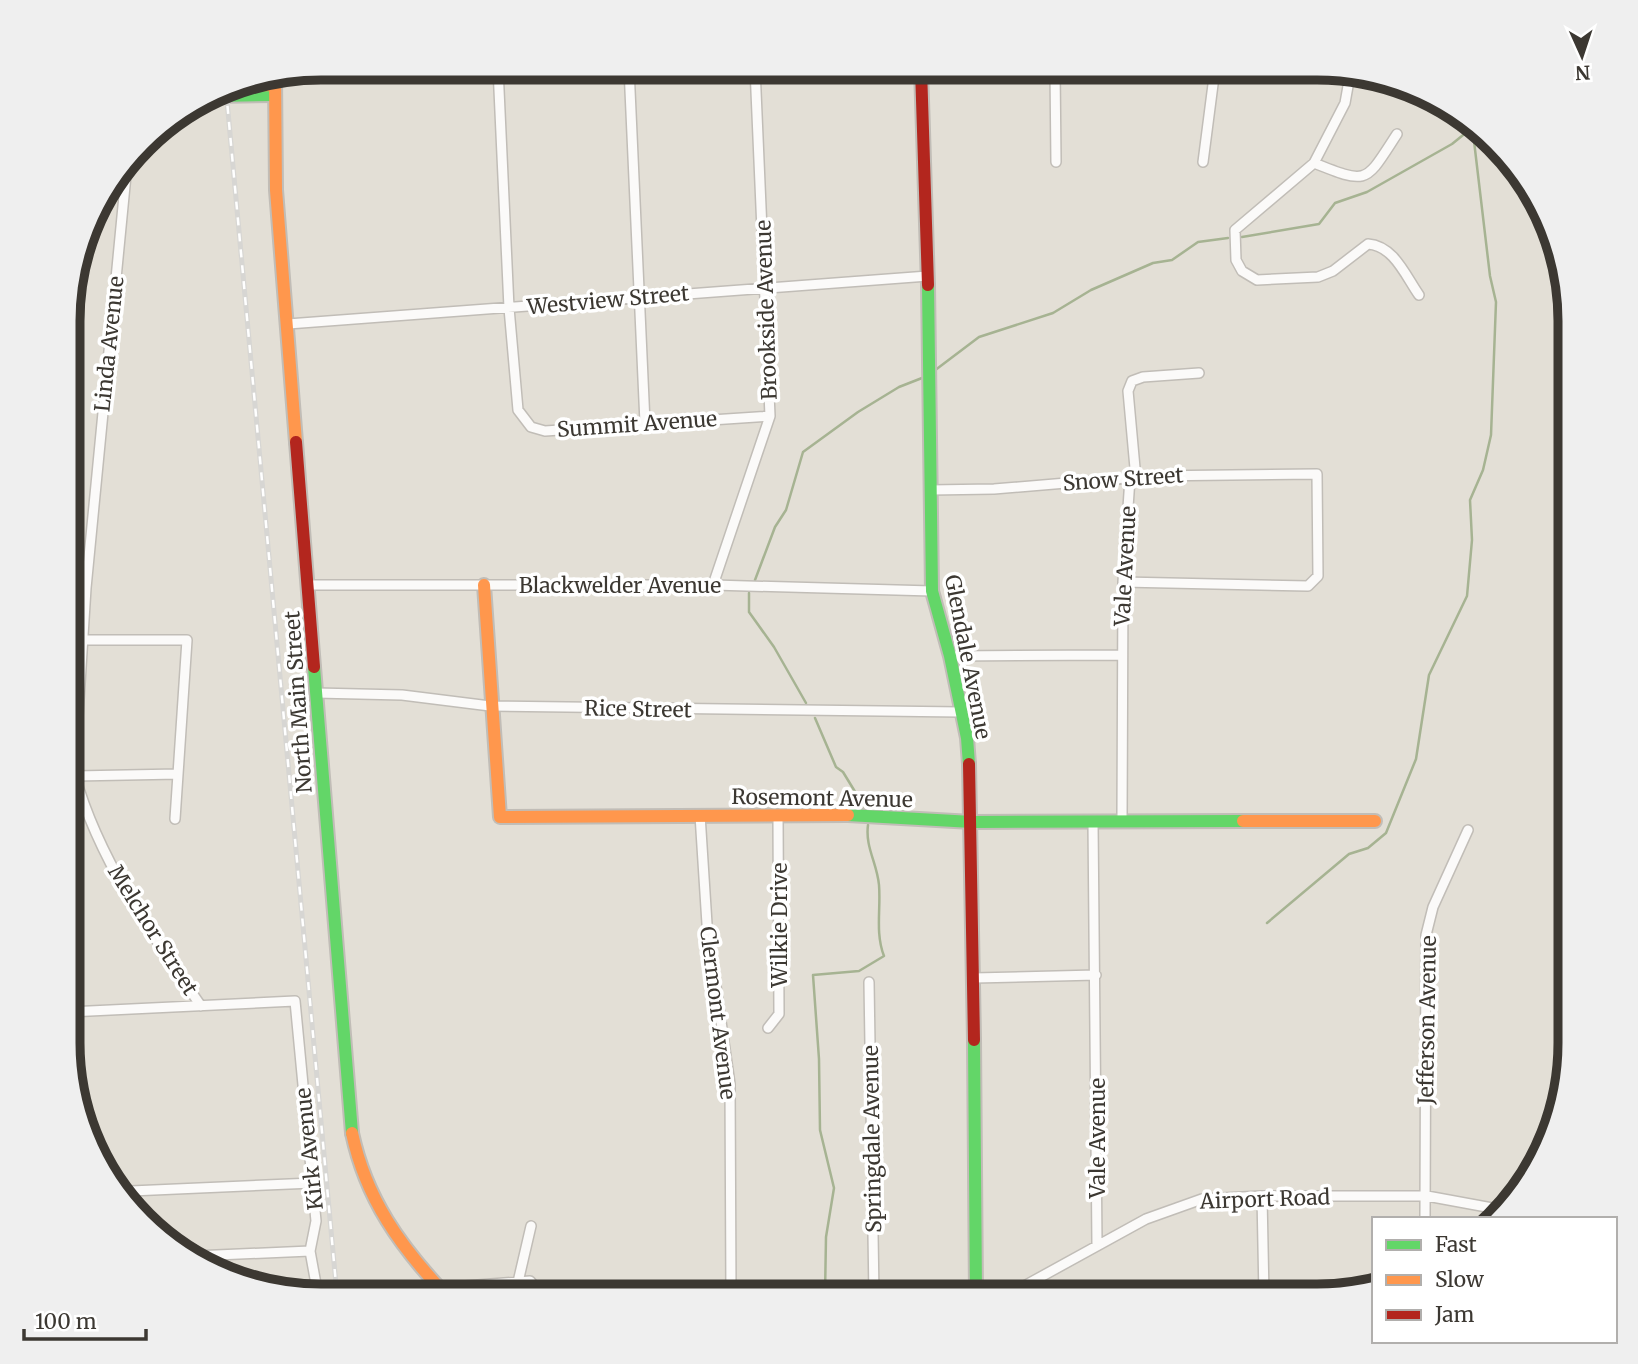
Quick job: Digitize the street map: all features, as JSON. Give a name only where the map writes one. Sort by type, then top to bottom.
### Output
[{"type":"street","name":"Summit Avenue","points":[[499,81],[509,308],[518,410],[531,426],[545,431],[770,415]]},
{"type":"street","points":[[630,81],[645,423]]},
{"type":"street","name":"Brookside Avenue","points":[[713,585],[770,415],[756,81]]},
{"type":"street","name":"Glendale Avenue","points":[[921,81],[928,276],[932,591],[950,656],[967,738],[972,822],[976,1283]]},
{"type":"street","points":[[1055,81],[1056,162]]},
{"type":"street","points":[[1203,162],[1213,81]]},
{"type":"street","points":[[1349,83],[1346,103],[1314,163],[1235,230],[1236,260],[1242,271],[1257,280],[1318,277],[1333,271],[1368,244],[1379,245],[1389,250],[1419,295]]},
{"type":"street","name":"North Main Street","points":[[275,85],[276,190],[356,1158],[376,1210],[393,1235],[435,1284]]},
{"type":"street","points":[[1314,163],[1354,179],[1364,177],[1374,169],[1397,134]]},
{"type":"street","name":"Linda Avenue","points":[[81,693],[86,588],[125,181]]},
{"type":"street","name":"Westview Street","points":[[288,324],[928,276]]},
{"type":"street","name":"Vale Avenue","points":[[1122,820],[1123,582],[1130,478],[1135,468],[1128,391],[1132,382],[1143,377],[1199,373]]},
{"type":"street","name":"Snow Street","points":[[930,490],[994,489],[1233,473],[1317,474],[1318,576],[1308,586],[1123,582]]},
{"type":"street","name":"Blackwelder Avenue","points":[[308,585],[713,585],[932,591]]},
{"type":"street","name":"Rosemont Avenue","points":[[484,585],[500,817],[867,815],[972,822],[1374,821]]},
{"type":"street","points":[[80,588],[86,588]]},
{"type":"street","points":[[84,640],[187,640],[175,819]]},
{"type":"street","points":[[950,656],[1122,655]]},
{"type":"street","name":"Rice Street","points":[[316,693],[402,695],[491,706],[961,712]]},
{"type":"street","points":[[81,776],[178,774]]},
{"type":"street","name":"Melchor Street","points":[[81,793],[91,825],[110,862],[145,922],[201,1006]]},
{"type":"street","name":"Clermont Avenue","points":[[700,815],[707,924],[730,1084],[731,1284]]},
{"type":"street","name":"Wilkie Drive","points":[[768,1028],[779,1014],[778,817]]},
{"type":"street","name":"Vale Avenue","points":[[1093,822],[1097,1244]]},
{"type":"street","name":"Jefferson Avenue","points":[[1425,1217],[1426,935],[1433,907],[1468,830]]},
{"type":"street","points":[[974,978],[1096,975]]},
{"type":"street","name":"Springdale Avenue","points":[[869,982],[874,1283]]},
{"type":"street","name":"Kirk Avenue","points":[[201,1006],[295,1001],[316,1221],[310,1251],[316,1284]]},
{"type":"street","points":[[81,1011],[201,1006]]},
{"type":"street","points":[[132,1191],[313,1183]]},
{"type":"street","points":[[1262,1196],[1264,1283]]},
{"type":"street","name":"Airport Road","points":[[1028,1283],[1097,1244],[1181,1205],[1202,1199],[1262,1196],[1427,1196],[1491,1208]]},
{"type":"street","points":[[518,1282],[531,1226]]},
{"type":"street","points":[[210,1255],[310,1251]]},
{"type":"street","points":[[504,1284],[530,1281],[532,1284]]},
{"type":"waterway","points":[[1242,237],[1319,224],[1335,203],[1367,192],[1452,144],[1466,133]]},
{"type":"waterway","points":[[1267,923],[1349,854],[1368,848],[1386,833],[1416,759],[1429,675],[1467,596],[1472,540],[1470,500],[1483,470],[1491,435],[1496,302],[1490,276],[1474,141],[1469,136]]},
{"type":"waterway","points":[[934,371],[979,337],[1053,313],[1091,290],[1153,263],[1172,260],[1198,242],[1228,238]]},
{"type":"waterway","points":[[755,580],[775,527],[786,510],[803,452],[858,412],[899,387],[922,378]]},
{"type":"waterway","points":[[749,593],[749,612],[774,647],[806,703]]},
{"type":"waterway","points":[[815,718],[836,767],[843,772],[865,808]]},
{"type":"waterway","points":[[825,1284],[826,1237],[834,1188],[820,1130],[819,1059],[813,975],[859,971],[884,956],[879,929],[879,885],[868,841],[868,825]]},
{"type":"railway","points":[[227,100],[336,1284]]},
{"type":"traffic: fast","points":[[239,96],[274,95]]},
{"type":"traffic: fast","points":[[928,285],[932,591],[950,656],[967,738],[969,764]]},
{"type":"traffic: fast","points":[[314,667],[352,1133]]},
{"type":"traffic: fast","points":[[848,815],[972,822],[1243,821]]},
{"type":"traffic: fast","points":[[974,1040],[976,1283]]},
{"type":"traffic: slow","points":[[275,85],[276,190],[296,442]]},
{"type":"traffic: slow","points":[[484,585],[500,817],[848,815]]},
{"type":"traffic: slow","points":[[1243,821],[1375,821]]},
{"type":"traffic: slow","points":[[352,1133],[366,1179],[387,1220],[436,1284]]},
{"type":"traffic: jam","points":[[921,81],[928,285]]},
{"type":"traffic: jam","points":[[296,442],[314,667]]},
{"type":"traffic: jam","points":[[969,764],[974,1040]]}]
